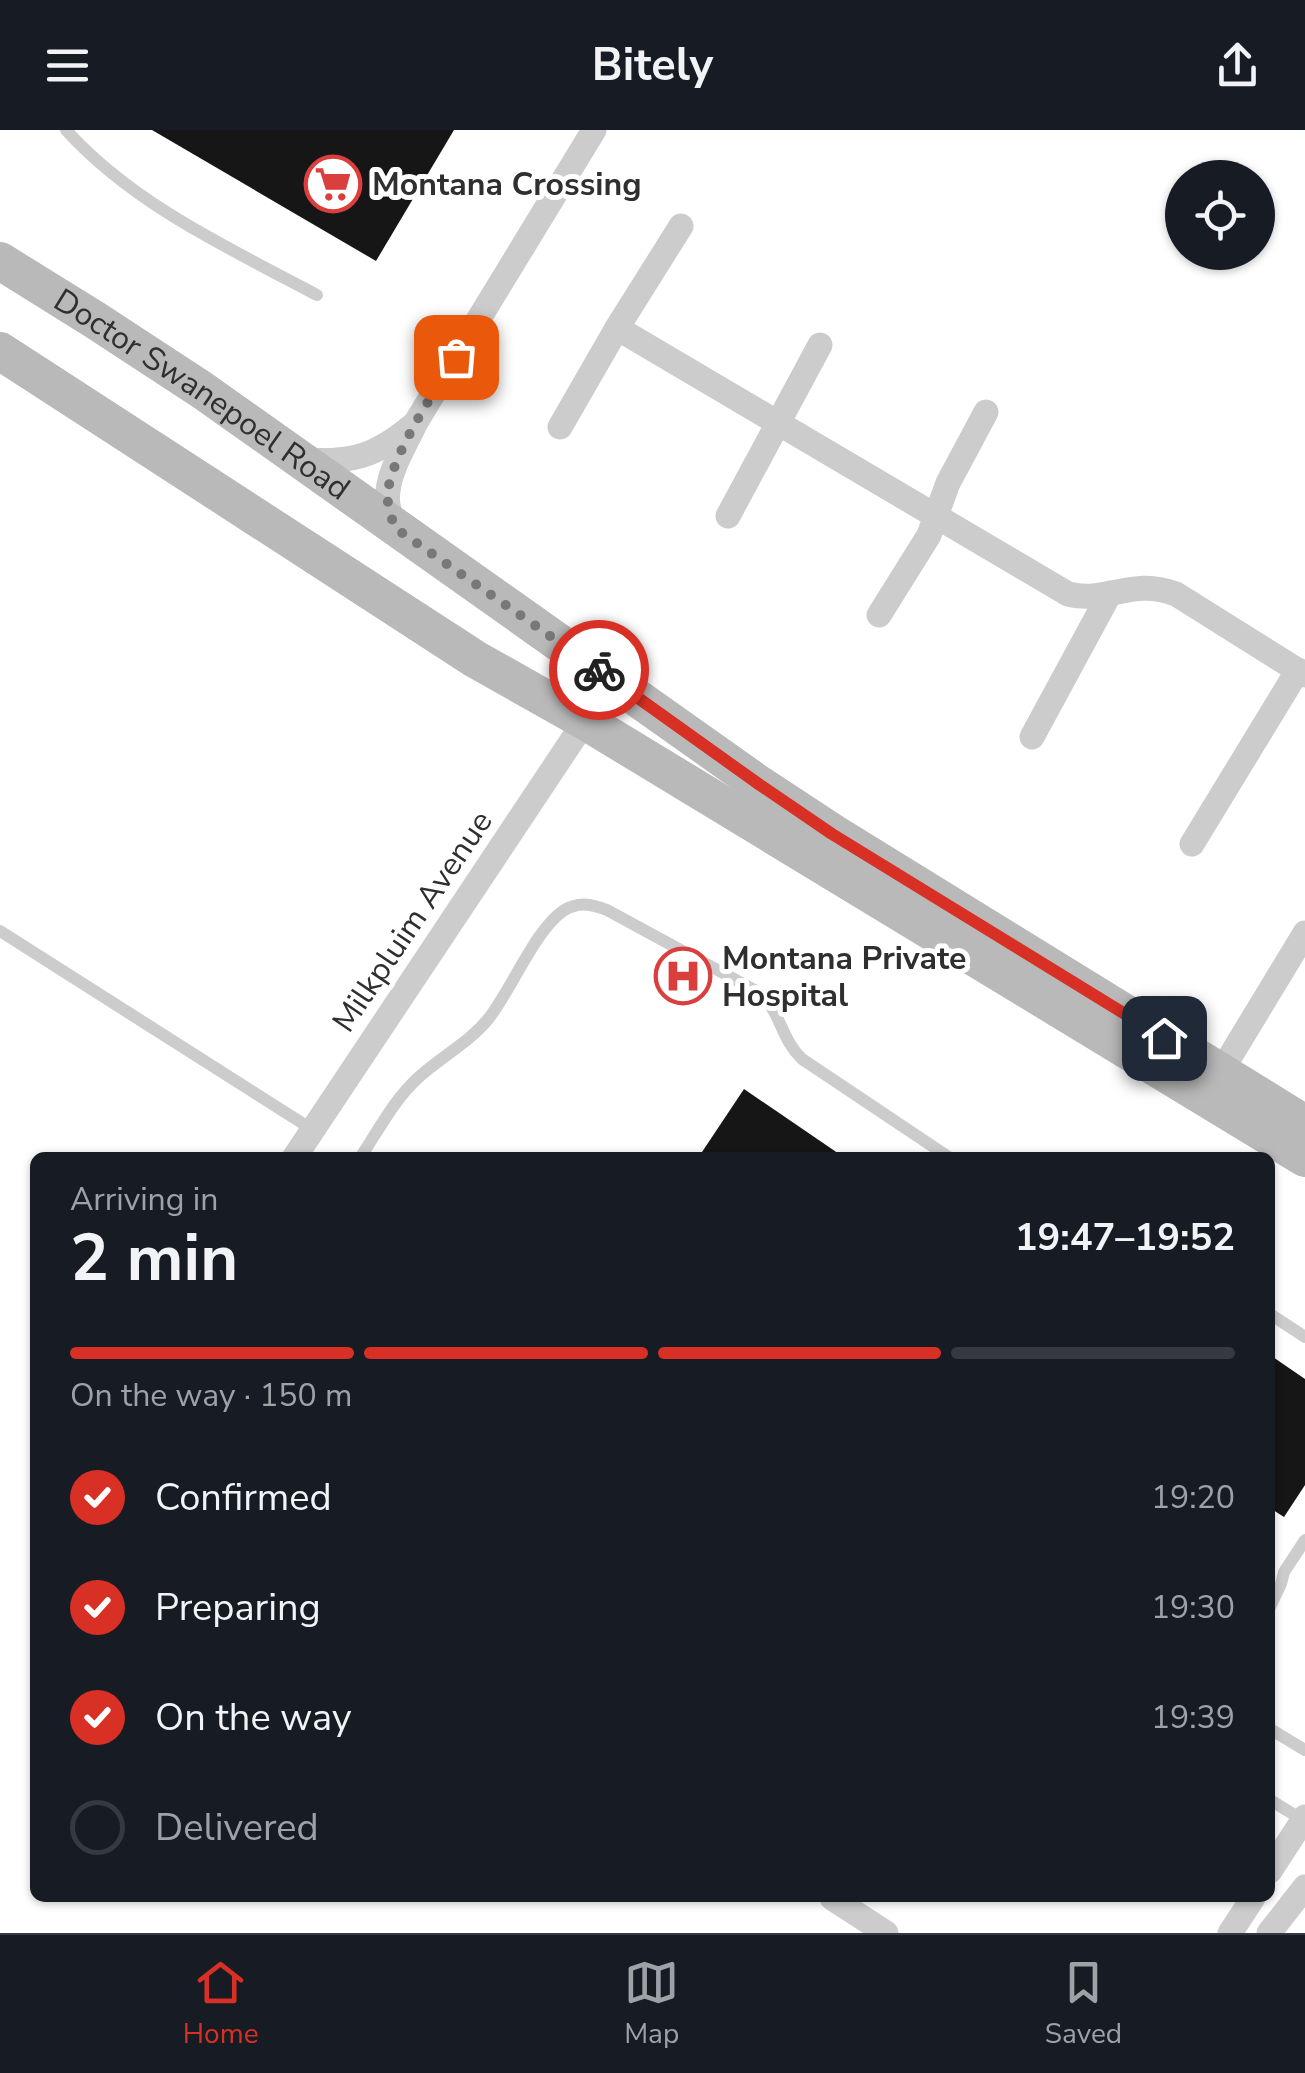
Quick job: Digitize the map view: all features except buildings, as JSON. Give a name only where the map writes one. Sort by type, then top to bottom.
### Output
[{"type":"main road","name":"Doctor Swanepoel Road","points":[[0,261],[163,364],[832,834],[1213,1084],[1305,1158]]},
{"type":"main road","name":"Doctor Swanepoel Road","points":[[0,351],[475,659],[1213,1084],[1305,1124]]},
{"type":"main road","points":[[163,364],[189,396],[226,428],[370,537],[583,688],[592,698],[592,712],[585,722]]},
{"type":"street","points":[[395,528],[388,489],[416,422],[594,130]]},
{"type":"street","points":[[560,427],[681,226]]},
{"type":"street","points":[[617,328],[1068,594],[1084,598],[1134,588],[1158,588],[1176,594],[1301,672],[1192,844]]},
{"type":"street","points":[[728,516],[820,345]]},
{"type":"street","points":[[880,614],[924,544],[948,483],[986,412]]},
{"type":"street","points":[[300,460],[334,462],[362,456],[391,443],[416,422]]},
{"type":"street","points":[[1032,737],[1110,593]]},
{"type":"street","name":"Milkpluim Avenue","points":[[298,1152],[585,722]]},
{"type":"street","points":[[1213,1084],[1305,933]]},
{"type":"street","points":[[1275,1863],[1304,1819]]},
{"type":"street","points":[[1269,1933],[1305,1888]]},
{"type":"street","points":[[841,1902],[886,1933]]},
{"type":"street","points":[[1230,1933],[1250,1902]]},
{"type":"lane","points":[[66,130],[132,190],[317,295]]},
{"type":"lane","points":[[364,1152],[415,1079],[471,1038],[490,1016],[553,920],[576,904],[592,904],[758,992],[767,999],[786,1040],[802,1059],[941,1152]]},
{"type":"lane","points":[[0,931],[312,1130]]},
{"type":"lane","points":[[1275,1317],[1305,1336]]},
{"type":"lane","points":[[1275,1597],[1284,1572],[1305,1540]]},
{"type":"lane","points":[[1275,1578],[1284,1572]]},
{"type":"lane","points":[[1275,1731],[1305,1750]]},
{"type":"lane","points":[[1275,1803],[1304,1819]]},
{"type":"way so far","points":[[456,357],[416,422],[396,464],[388,489],[395,528],[599,670]]},
{"type":"place","name":"Montana Crossing","points":[[333,184]]},
{"type":"place","name":"Montana Private Hospital","points":[[683,976]]},
{"type":"route","points":[[599,670],[832,834],[1164,1038]]}]
